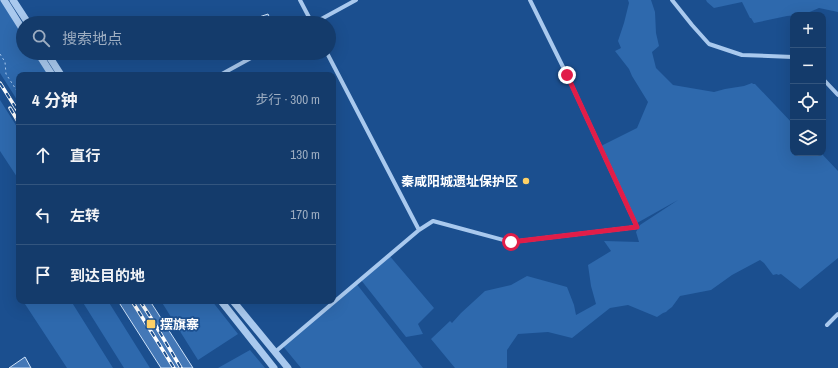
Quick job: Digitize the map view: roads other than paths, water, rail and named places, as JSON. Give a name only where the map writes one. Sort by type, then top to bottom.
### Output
[{"type":"street","points":[[4,0],[16,19]]},
{"type":"street","points":[[13,0],[23,16]]},
{"type":"street","points":[[300,0],[309,16]]},
{"type":"street","points":[[326,16],[356,0]]},
{"type":"street","points":[[336,300],[432,220],[511,242],[637,227],[567,75],[530,0]]},
{"type":"street","points":[[672,0],[688,21],[709,44],[742,56],[790,57]]},
{"type":"street","points":[[42,60],[50,72]]},
{"type":"street","points":[[51,60],[59,72]]},
{"type":"street","points":[[225,72],[247,60]]},
{"type":"street","points":[[332,60],[419,230]]},
{"type":"street","points":[[826,83],[838,95]]},
{"type":"street","points":[[223,304],[274,368]]},
{"type":"street","points":[[235,304],[288,368]]},
{"type":"street","points":[[275,352],[332,304]]},
{"type":"street","points":[[827,325],[838,314]]},
{"type":"railway","points":[[0,83],[16,108]]},
{"type":"railway","points":[[10,108],[16,118]]},
{"type":"railway","points":[[134,304],[174,368]]},
{"type":"railway","points":[[142,304],[181,368]]},
{"type":"place","name":"秦咸阳城遗址保护区","points":[[526,181]]},
{"type":"place","name":"摆旗寨","points":[[151,324]]}]
